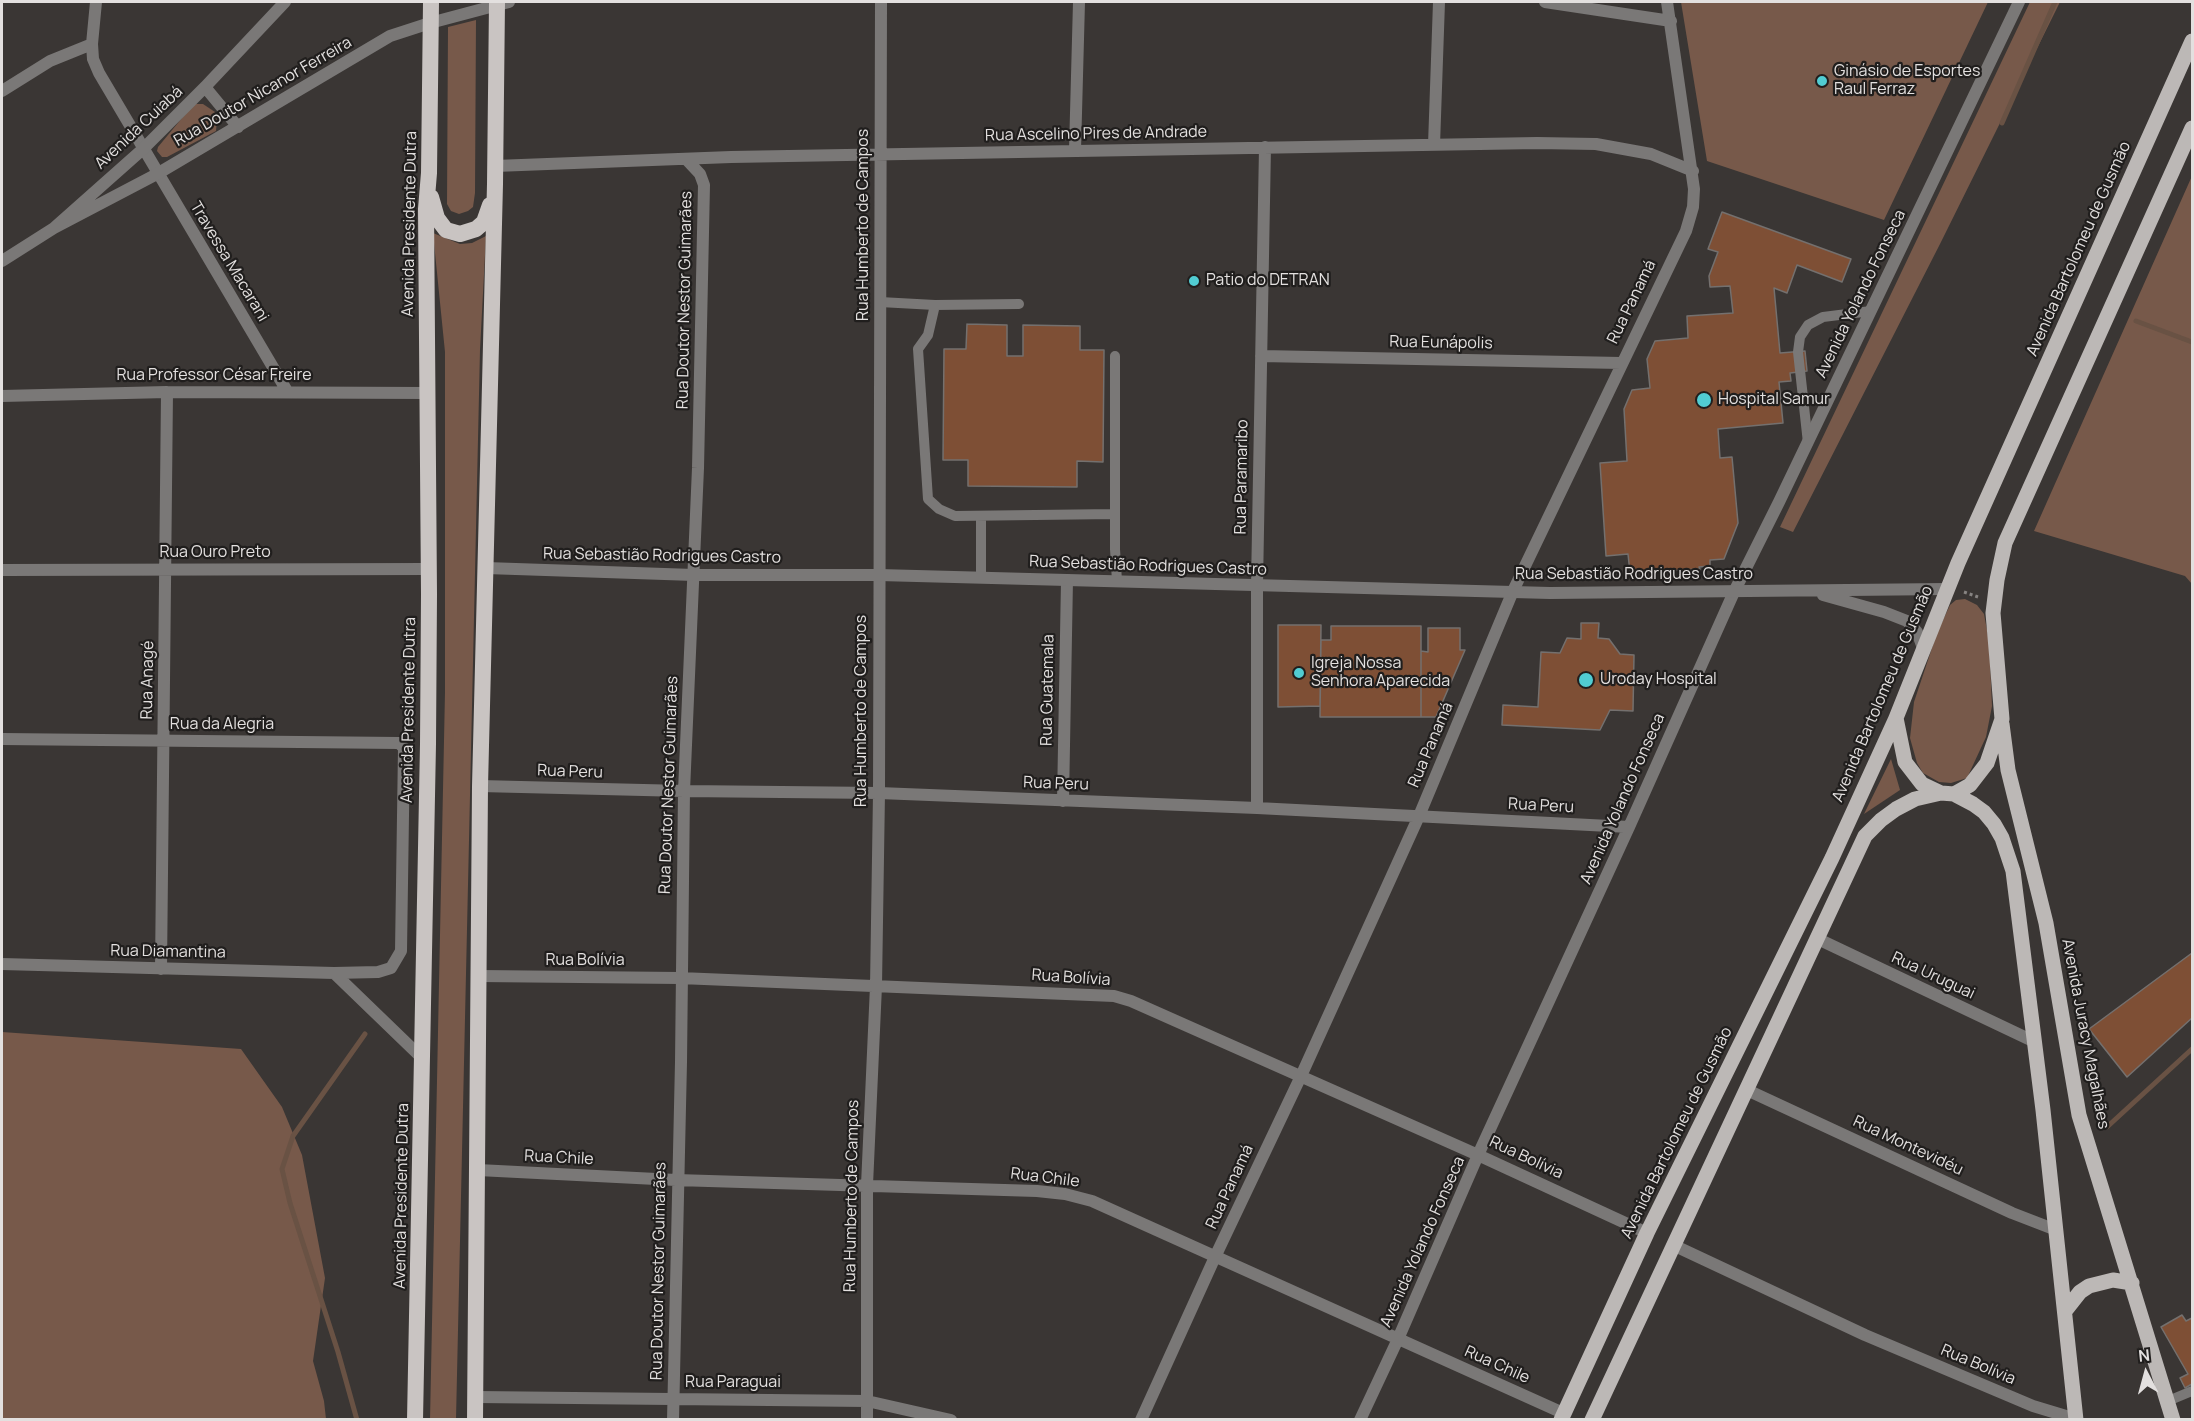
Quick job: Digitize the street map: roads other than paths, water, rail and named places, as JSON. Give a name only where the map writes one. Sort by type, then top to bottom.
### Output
[{"type":"highway","name":"Avenida Presidente Dutra","points":[[415,1419],[428,569],[426,209],[429,173],[431,2]]},
{"type":"highway","points":[[476,1419],[480,786],[501,2]]},
{"type":"highway","points":[[429,173],[432,201],[437,218],[446,230],[460,234],[476,229],[484,222],[489,212],[495,184]]},
{"type":"main road","name":"Avenida Bartolomeu de Gusmão","points":[[1562,1416],[1647,1233],[1832,858],[1896,718],[1946,589],[2193,41]]},
{"type":"main road","name":"Avenida Juracy Magalhães","points":[[2173,1419],[2079,1115],[2046,923],[2008,770],[1993,613],[2005,543],[2193,128]]},
{"type":"main road","points":[[1896,718],[1905,762],[1922,784],[1973,804],[1984,812],[2002,838],[2013,871],[2035,1042],[2076,1419]]},
{"type":"main road","points":[[1592,1419],[1865,836],[1881,820],[1915,799],[1948,793],[1970,784],[1987,763],[2002,719]]},
{"type":"main road","points":[[2065,1311],[2079,1292],[2089,1286],[2113,1280],[2132,1283]]},
{"type":"street","name":"Travessa Macarani","points":[[96,2],[92,44],[93,59],[99,73],[287,391]]},
{"type":"street","name":"Avenida Cuiabá","points":[[2,261],[54,228],[143,149],[285,2]]},
{"type":"street","name":"Rua Doutor Nicanor Ferreira","points":[[54,228],[157,174],[390,36],[501,2]]},
{"type":"street","name":"Rua Humberto de Campos","points":[[867,1419],[867,1185],[876,986],[879,793],[881,2]]},
{"type":"street","points":[[1075,150],[1078,2]]},
{"type":"street","points":[[1434,145],[1438,2]]},
{"type":"street","points":[[1545,2],[1671,21]]},
{"type":"street","name":"Rua Panamá","points":[[1141,1419],[1419,816],[1513,591],[1686,231],[1693,207],[1693,171],[1667,2]]},
{"type":"street","name":"Avenida Yolando Fonseca","points":[[1360,1419],[1734,592],[1808,443],[2019,2]]},
{"type":"street","points":[[2,91],[50,61],[92,44]]},
{"type":"street","points":[[205,87],[238,127]]},
{"type":"street","name":"Rua Ascelino Pires de Andrade","points":[[495,166],[1075,150],[1537,142],[1596,144],[1651,154],[1693,171]]},
{"type":"street","name":"Rua Paramaribo","points":[[1257,808],[1257,585],[1265,147]]},
{"type":"street","name":"Rua Doutor Nestor Guimarães","points":[[673,1419],[684,791],[694,574],[704,185],[700,174],[686,159]]},
{"type":"street","name":"Rua Eunápolis","points":[[1261,356],[1621,363]]},
{"type":"street","name":"Rua Professor César Freire","points":[[2,396],[287,391],[427,393]]},
{"type":"street","name":"Rua Anagé","points":[[161,969],[167,392]]},
{"type":"street","name":"Rua Sebastião Rodrigues Castro","points":[[486,568],[694,574],[1067,579],[1513,591],[1734,592],[1946,589]]},
{"type":"street","name":"Rua Ouro Preto","points":[[2,570],[428,569]]},
{"type":"street","name":"Rua Guatemala","points":[[1063,801],[1067,579]]},
{"type":"street","name":"Rua Sebastião Rodrigues Castro","points":[[1810,591],[1884,612],[1907,621],[1917,632],[1923,648]]},
{"type":"street","name":"Rua da Alegria","points":[[2,739],[399,743],[405,748]]},
{"type":"street","name":"Rua Diamantina","points":[[2,964],[334,973],[378,972],[391,968],[401,951],[405,748]]},
{"type":"street","name":"Rua Peru","points":[[480,786],[879,793],[1257,808],[1629,827]]},
{"type":"street","name":"Rua Uruguai","points":[[1818,939],[2035,1042]]},
{"type":"street","points":[[334,973],[422,1058]]},
{"type":"street","name":"Rua Bolívia","points":[[479,976],[680,978],[1114,996],[1131,1001],[1301,1076],[1647,1233]]},
{"type":"street","name":"Rua Montevidéu","points":[[1747,1090],[2012,1213],[2056,1230]]},
{"type":"street","name":"Rua Chile","points":[[478,1170],[676,1180],[1036,1191],[1065,1194],[1092,1201],[1562,1416]]},
{"type":"street","name":"Rua Bolívia","points":[[1673,1245],[1865,1335],[2033,1406],[2076,1419]]},
{"type":"street","name":"Rua Paraguai","points":[[476,1397],[867,1401],[951,1419]]},
{"type":"lane","points":[[880,302],[1019,304]]},
{"type":"lane","points":[[935,304],[928,335],[918,349],[928,499],[939,509],[955,516],[1115,514]]},
{"type":"lane","points":[[1808,443],[1798,352],[1800,337],[1808,325],[1823,317],[1871,311]]},
{"type":"lane","points":[[1115,356],[1117,581]]},
{"type":"lane","points":[[981,516],[981,578]]},
{"type":"lane","points":[[2168,1401],[2193,1391]]},
{"type":"waterway","points":[[2002,123],[2055,2]]},
{"type":"waterway","points":[[2136,321],[2192,342]]},
{"type":"waterway","points":[[357,1420],[338,1352],[290,1203],[282,1169],[293,1136],[365,1034]]},
{"type":"waterway","points":[[2107,1127],[2192,1049]]},
{"type":"place","name":"Ginásio de Esportes Raul Ferraz","points":[[1822,81]]},
{"type":"place","name":"Patio do DETRAN","points":[[1194,281]]},
{"type":"place","name":"Hospital Samur","points":[[1704,400]]},
{"type":"place","name":"Igreja Nossa Senhora Aparecida","points":[[1299,673]]},
{"type":"place","name":"Uroday Hospital","points":[[1586,680]]}]
